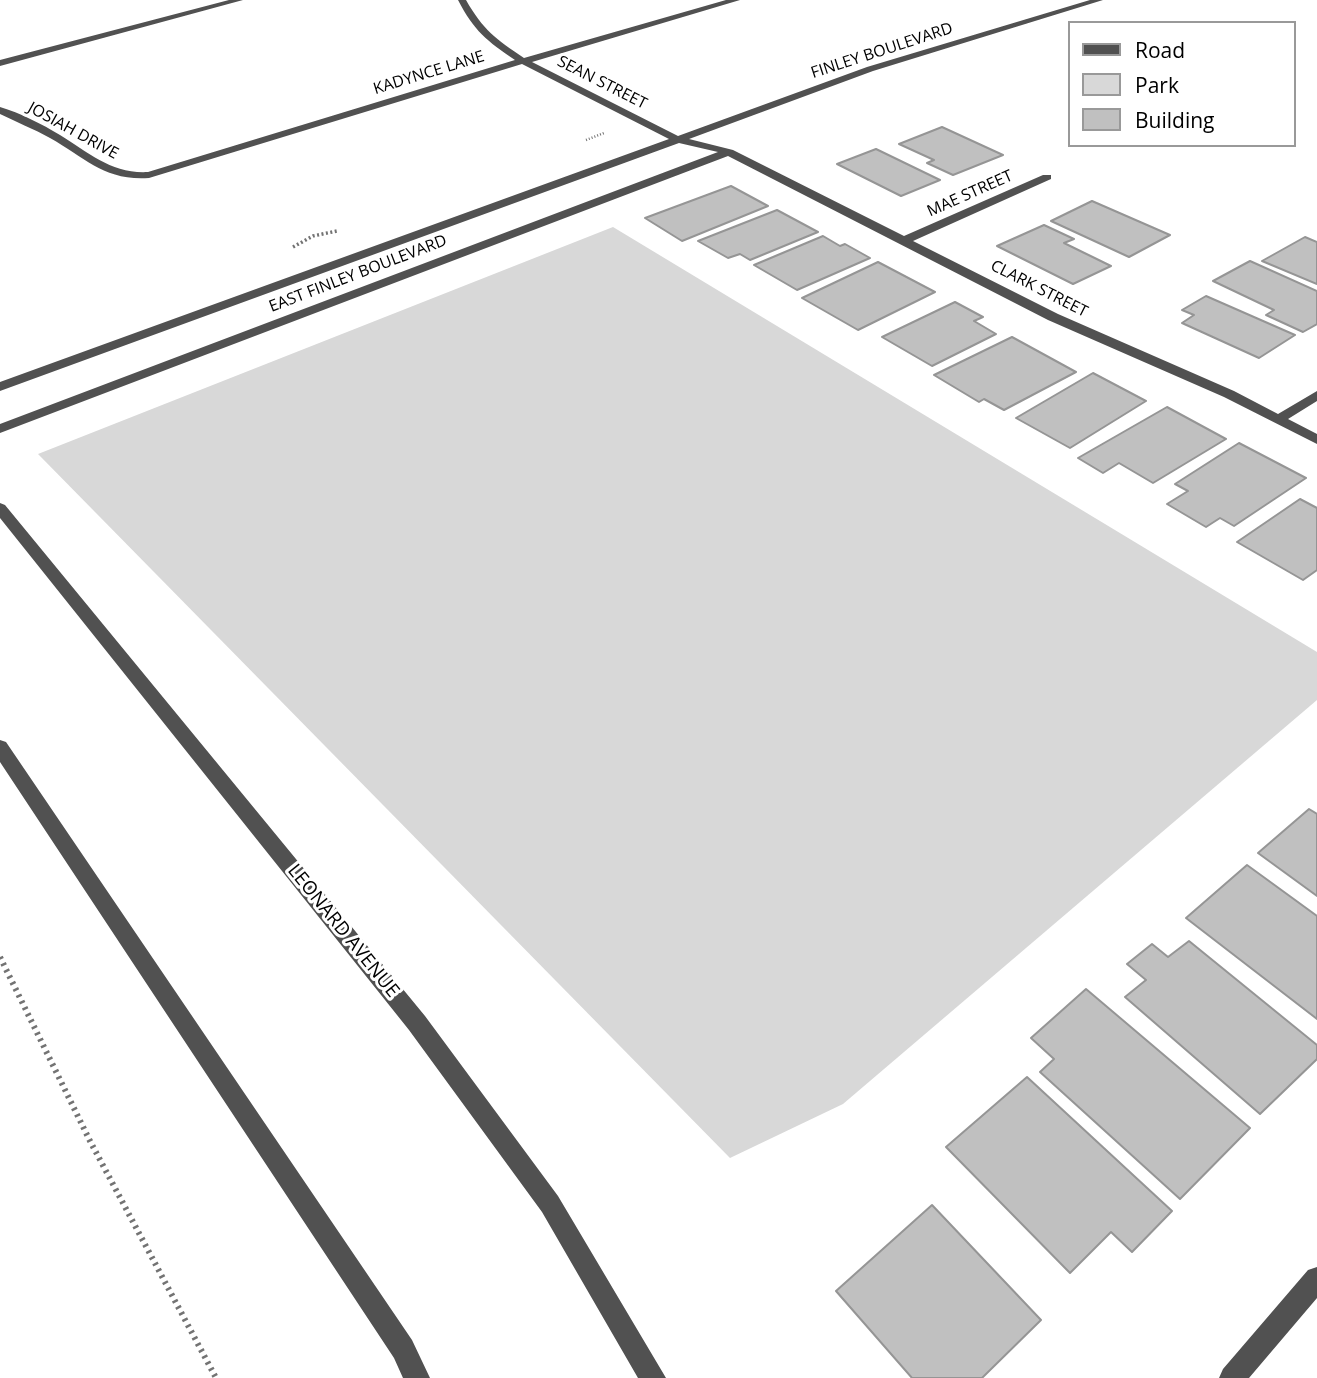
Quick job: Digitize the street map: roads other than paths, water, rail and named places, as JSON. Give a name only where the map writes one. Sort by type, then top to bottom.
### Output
[{"type":"street","points":[[0,62],[239,0]]},
{"type":"street","name":"SEAN STREET","points":[[462,0],[475,24],[487,37],[523,61],[677,139],[729,152],[750,162]]},
{"type":"street","name":"KADYNCE LANE","points":[[131,176],[169,171],[523,61],[736,0]]},
{"type":"street","name":"FINLEY BOULEVARD","points":[[677,139],[870,69],[1099,0]]},
{"type":"street","name":"JOSIAH DRIVE","points":[[0,110],[54,136],[105,169],[131,176]]},
{"type":"street","name":"EAST FINLEY BOULEVARD","points":[[0,387],[677,139]]},
{"type":"street","name":"EAST FINLEY BOULEVARD","points":[[0,429],[729,152]]},
{"type":"street","name":"CLARK STREET","points":[[750,162],[1054,317],[1279,419],[1317,440]]},
{"type":"street","name":"MAE STREET","points":[[905,240],[1047,177]]},
{"type":"street","points":[[1279,419],[1317,395]]},
{"type":"street","name":"LEONARD AVENUE","points":[[0,508],[417,1023],[550,1204],[653,1378]]},
{"type":"street","points":[[0,747],[403,1349],[417,1378]]},
{"type":"street","points":[[1232,1378],[1317,1279]]}]
